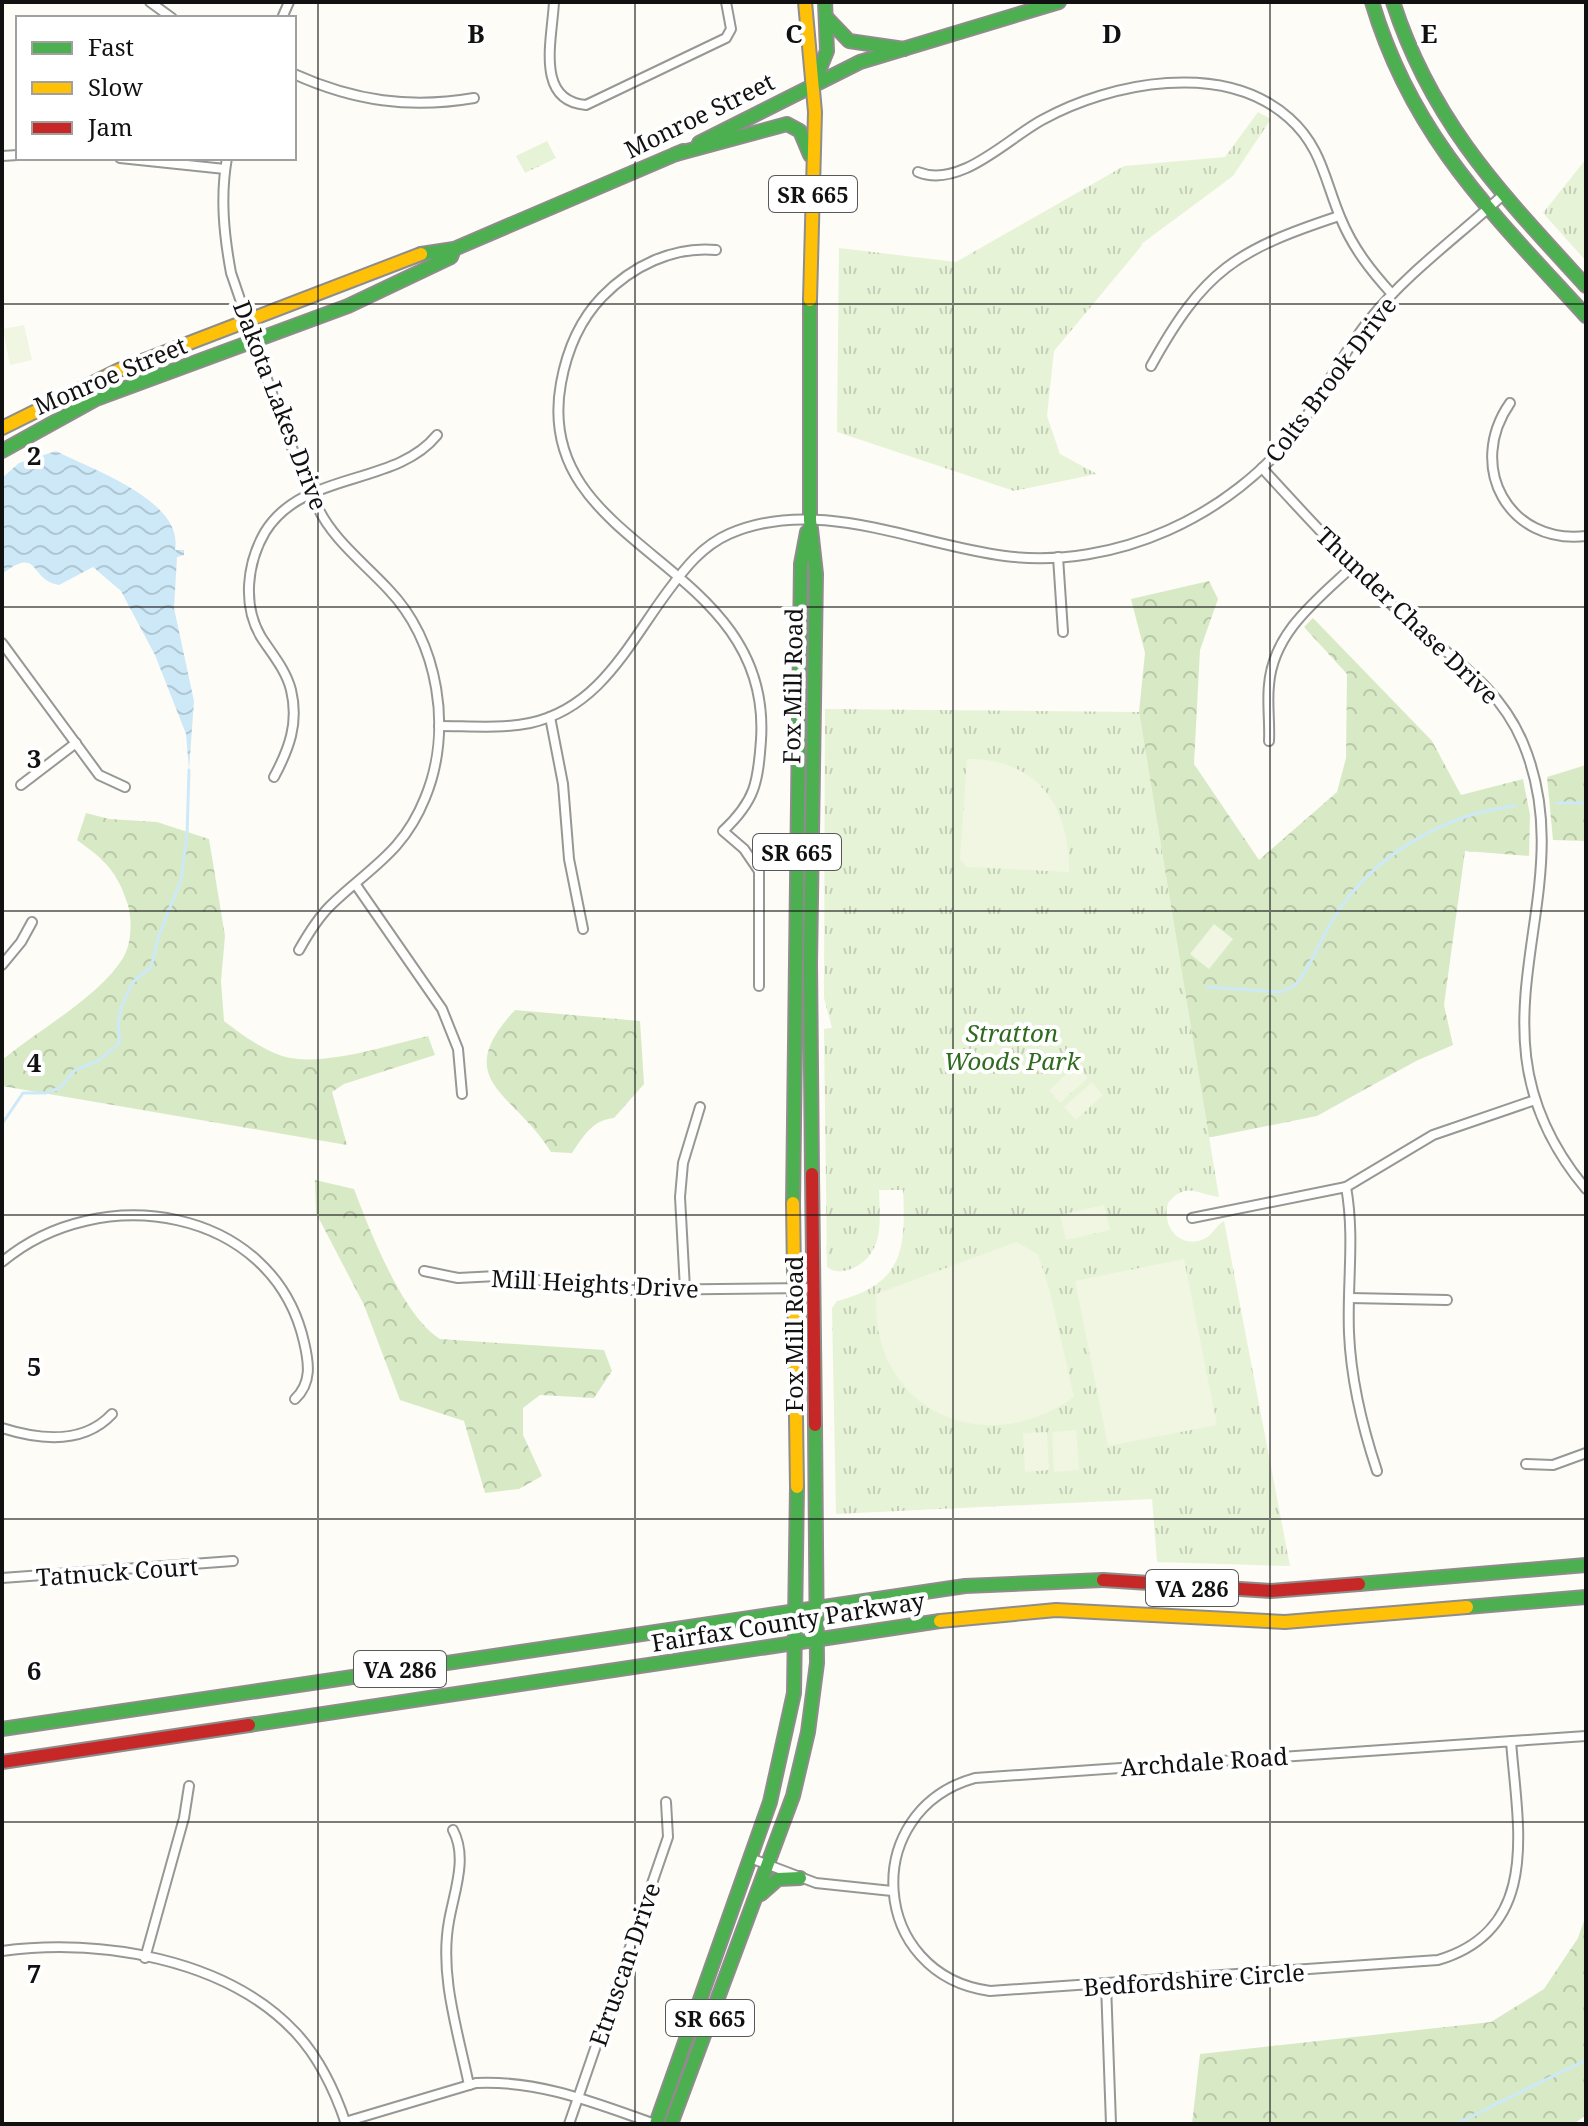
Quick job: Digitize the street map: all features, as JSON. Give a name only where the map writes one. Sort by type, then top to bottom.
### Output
[{"type":"main road","name":"Fox Mill Road","points":[[671,2124],[793,1796],[806,1743],[817,1673],[810,963],[816,574],[810,520],[814,83],[808,58],[805,2]]},
{"type":"main road","name":"Fox Mill Road","points":[[814,83],[827,51],[825,2]]},
{"type":"main road","name":"Monroe Street","points":[[2,428],[68,390],[389,266],[442,249],[454,249],[676,154],[860,62],[1059,2]]},
{"type":"main road","points":[[1372,2],[1386,49],[1409,101],[1440,150],[1586,316]]},
{"type":"main road","points":[[1393,2],[1407,50],[1430,99],[1459,141],[1586,286]]},
{"type":"main road","points":[[826,17],[834,32],[847,43],[904,49]]},
{"type":"main road","points":[[676,154],[787,124],[800,131],[814,166]]},
{"type":"main road","name":"Monroe Street","points":[[2,451],[96,399],[381,292],[451,257],[454,249]]},
{"type":"main road","name":"Fox Mill Road","points":[[656,2124],[749,1858],[782,1753],[794,1693],[798,1641],[794,1288],[800,596],[801,564],[810,520]]},
{"type":"main road","name":"Fairfax County Parkway","points":[[2,1729],[991,1584],[1084,1579],[1271,1591],[1586,1565]]},
{"type":"main road","name":"Fairfax County Parkway","points":[[2,1762],[798,1641],[1018,1612],[1095,1611],[1285,1622],[1586,1597]]},
{"type":"main road","points":[[755,1900],[774,1881],[800,1878]]},
{"type":"street","points":[[150,2],[169,16]]},
{"type":"street","points":[[554,2],[551,79],[557,94],[573,104],[586,105],[726,38],[731,29],[726,2]]},
{"type":"street","points":[[296,75],[323,87],[381,102],[437,104],[474,98]]},
{"type":"street","points":[[918,172],[935,176],[958,172],[1040,121],[1093,98],[1163,85],[1222,87],[1260,99],[1300,128],[1321,159],[1339,216],[1360,255],[1392,294]]},
{"type":"street","points":[[139,160],[225,169]]},
{"type":"street","name":"Dakota Lakes Drive","points":[[227,160],[224,235],[231,273],[312,495],[337,537],[389,590],[418,634],[433,674],[439,726],[436,762],[418,814],[392,852],[316,921],[299,950]]},
{"type":"street","name":"Colts Brook Drive","points":[[439,726],[507,726],[550,717],[578,703],[608,677],[698,554],[732,533],[769,523],[810,520],[875,527],[976,552],[1058,557],[1114,549],[1169,530],[1220,502],[1262,468],[1297,429],[1354,340],[1392,294],[1504,194]]},
{"type":"street","points":[[1151,366],[1189,302],[1222,268],[1262,244],[1339,216]]},
{"type":"street","points":[[716,250],[689,250],[668,255],[633,271],[613,286],[578,329],[567,356],[560,389],[562,436],[584,491],[617,528],[680,575],[711,603],[733,631],[752,671],[762,719],[759,766],[745,810],[723,831],[744,849],[759,871],[759,986]]},
{"type":"street","points":[[1510,403],[1501,416],[1492,443],[1494,476],[1499,492],[1511,510],[1534,528],[1563,537],[1586,536]]},
{"type":"street","points":[[274,777],[292,738],[293,702],[285,674],[256,626],[249,584],[251,565],[266,532],[277,517],[312,495],[338,482],[415,456],[437,435]]},
{"type":"street","name":"Thunder Chase Drive","points":[[1262,468],[1393,606],[1457,656],[1488,686],[1512,721],[1530,761],[1540,799],[1542,833],[1522,1017],[1526,1066],[1535,1100],[1556,1147],[1586,1189]]},
{"type":"street","points":[[1058,557],[1063,632]]},
{"type":"street","points":[[1269,741],[1268,685],[1275,655],[1298,619],[1354,565]]},
{"type":"street","points":[[2,643],[99,775],[125,787]]},
{"type":"street","points":[[550,717],[563,784],[569,859],[583,929]]},
{"type":"street","points":[[21,785],[76,743]]},
{"type":"street","points":[[356,885],[442,1009],[458,1049],[462,1094]]},
{"type":"street","points":[[2,965],[21,942],[32,922]]},
{"type":"street","points":[[1192,1218],[1346,1187],[1433,1135],[1535,1100]]},
{"type":"street","points":[[685,1289],[680,1197],[683,1163],[700,1107]]},
{"type":"street","points":[[1346,1187],[1353,1229],[1350,1298],[1354,1386],[1377,1471]]},
{"type":"street","points":[[2,1262],[55,1229],[101,1216],[160,1216],[217,1234],[266,1271],[283,1294],[303,1334],[309,1374],[295,1399]]},
{"type":"street","name":"Mill Heights Drive","points":[[424,1271],[458,1278],[497,1276],[579,1287],[815,1288]]},
{"type":"street","points":[[1350,1298],[1447,1300]]},
{"type":"street","points":[[2,1428],[33,1435],[71,1436],[100,1427],[112,1414]]},
{"type":"street","points":[[1526,1464],[1553,1465],[1586,1453]]},
{"type":"street","name":"Tatnuck Court","points":[[2,1578],[233,1561]]},
{"type":"street","name":"Archdale Road","points":[[892,1891],[896,1855],[911,1821],[939,1794],[975,1778],[1586,1736]]},
{"type":"street","name":"Bedfordshire Circle","points":[[892,1891],[900,1923],[911,1942],[934,1968],[954,1981],[990,1991],[1427,1962],[1470,1947],[1488,1932],[1503,1913],[1517,1878],[1519,1852],[1511,1741]]},
{"type":"street","points":[[145,1958],[184,1818],[189,1786]]},
{"type":"street","name":"Etruscan Drive","points":[[569,2124],[668,1837],[666,1802]]},
{"type":"street","points":[[453,1830],[460,1859],[448,1925],[446,1960],[469,2085]]},
{"type":"street","points":[[749,1858],[800,1878],[837,1888],[892,1891]]},
{"type":"street","points":[[2,1951],[79,1948],[145,1958],[201,1973],[251,1996],[275,2013],[315,2057],[345,2123],[469,2085],[526,2083],[656,2124]]},
{"type":"street","points":[[1106,1984],[1111,2124]]},
{"type":"green space","points":[[1258,112],[1271,119],[1233,176],[1140,245],[1143,244],[1054,351],[1047,416],[1060,454],[1097,474],[1014,491],[837,432],[839,248],[956,262],[1124,166],[1225,157]]},
{"type":"green space","points":[[547,141],[556,158],[525,173],[516,156]]},
{"type":"green space","points":[[1586,159],[1586,261],[1543,213]]},
{"type":"green space","points":[[24,325],[32,360],[10,365],[3,329]]},
{"type":"green space","points":[[1209,581],[1218,599],[1200,650],[1194,764],[1259,860],[1337,792],[1346,758],[1347,674],[1304,627],[1313,618],[1432,741],[1461,795],[1523,779],[1530,815],[1529,856],[1465,851],[1444,1005],[1453,1045],[1416,1061],[1317,1116],[1212,1137],[1209,1137],[1139,712],[1145,653],[1131,599]]},
{"type":"green space","name":"Stratton Woods Park","points":[[825,709],[1139,712],[1219,1197],[1192,1191],[1180,1192],[1168,1203],[1167,1220],[1180,1239],[1195,1242],[1207,1237],[1224,1221],[1290,1566],[1157,1562],[1152,1499],[836,1514],[832,1308],[837,1301],[876,1285],[888,1274],[901,1247],[904,1211],[903,1190],[879,1190],[878,1236],[870,1255],[848,1270],[836,1271],[827,1267],[824,1029],[832,1028],[824,998]]},
{"type":"green space","points":[[967,759],[1013,767],[1045,790],[1063,826],[1069,872],[967,867],[960,859]]},
{"type":"green space","points":[[1586,765],[1586,841],[1553,840],[1547,777]]},
{"type":"green space","points":[[86,813],[109,819],[157,822],[209,839],[225,936],[221,981],[224,1021],[244,1036],[282,1056],[315,1059],[355,1054],[428,1036],[435,1055],[344,1084],[332,1092],[347,1145],[2,1086],[2,1060],[99,986],[113,972],[128,946],[129,911],[124,893],[103,860],[77,840]]},
{"type":"green space","points":[[1214,924],[1233,939],[1209,969],[1190,954]]},
{"type":"green space","points":[[515,1010],[640,1021],[644,1084],[614,1118],[606,1119],[589,1130],[572,1153],[551,1152],[494,1085],[488,1070],[488,1054],[496,1034]]},
{"type":"green space","points":[[1076,1065],[1088,1078],[1060,1103],[1049,1090]]},
{"type":"green space","points":[[1092,1082],[1103,1095],[1076,1120],[1064,1107]]},
{"type":"green space","points":[[315,1180],[354,1189],[378,1249],[400,1292],[426,1327],[440,1339],[604,1350],[612,1371],[594,1398],[540,1395],[523,1408],[523,1435],[542,1476],[519,1489],[485,1493],[464,1421],[400,1400],[364,1305],[316,1213]]},
{"type":"green space","points":[[1104,1205],[1110,1230],[1066,1240],[1060,1215]]},
{"type":"green space","points":[[1016,1242],[1038,1254],[1074,1397],[1039,1416],[1004,1424],[970,1423],[939,1413],[912,1394],[892,1368],[879,1334],[876,1294]]},
{"type":"green space","points":[[1184,1259],[1217,1425],[1108,1446],[1075,1281]]},
{"type":"green space","points":[[1076,1430],[1079,1470],[1054,1472],[1052,1432]]},
{"type":"green space","points":[[1047,1432],[1049,1470],[1025,1472],[1023,1433]]},
{"type":"green space","points":[[1586,1915],[1586,2115],[1574,2124],[1192,2124],[1200,2054],[1491,2022],[1544,1989],[1578,1938]]},
{"type":"water","points":[[56,451],[112,477],[151,502],[165,516],[174,532],[175,550],[184,550],[184,555],[177,557],[174,608],[194,701],[189,770],[186,734],[155,655],[121,591],[93,567],[59,585],[42,577],[29,563],[14,566],[2,574],[2,478],[19,463]]},
{"type":"waterway","points":[[2,1124],[23,1093],[45,1093],[60,1088],[75,1070],[100,1060],[120,1042],[118,1024],[121,1008],[132,983],[151,967],[159,935],[181,880],[187,835],[189,770]]},
{"type":"waterway","points":[[1557,803],[1586,803]]},
{"type":"waterway","points":[[1207,987],[1281,992],[1294,986],[1351,894],[1390,856],[1437,828],[1462,818],[1515,806]]},
{"type":"waterway","points":[[1456,2124],[1586,2060]]},
{"type":"traffic: fast","points":[[814,83],[827,51],[825,2]]},
{"type":"traffic: fast","points":[[699,143],[860,62],[1059,2]]},
{"type":"traffic: fast","points":[[1372,2],[1409,94],[1433,134],[1488,208],[1586,316]]},
{"type":"traffic: fast","points":[[1393,2],[1409,45],[1449,121],[1498,188],[1586,286]]},
{"type":"traffic: fast","points":[[826,17],[849,41],[904,49]]},
{"type":"traffic: fast","points":[[676,154],[787,124],[800,131],[810,155]]},
{"type":"traffic: fast","points":[[421,254],[454,249],[683,151]]},
{"type":"traffic: fast","points":[[2,451],[96,399],[348,306],[451,257],[454,249]]},
{"type":"traffic: fast","points":[[810,300],[810,520],[816,574],[810,963],[812,1174]]},
{"type":"traffic: fast","points":[[793,1203],[801,564],[807,532]]},
{"type":"traffic: fast","points":[[671,2124],[793,1796],[808,1732],[817,1663],[815,1425]]},
{"type":"traffic: fast","points":[[656,2124],[770,1802],[794,1693],[797,1487]]},
{"type":"traffic: fast","points":[[1359,1584],[1586,1565]]},
{"type":"traffic: fast","points":[[2,1729],[965,1586],[1103,1580]]},
{"type":"traffic: fast","points":[[1467,1607],[1586,1597]]},
{"type":"traffic: fast","points":[[249,1725],[940,1621]]},
{"type":"traffic: fast","points":[[761,1894],[778,1879],[800,1878]]},
{"type":"traffic: slow","points":[[805,2],[815,112],[810,300]]},
{"type":"traffic: slow","points":[[2,428],[119,370],[421,254]]},
{"type":"traffic: slow","points":[[793,1203],[797,1487]]},
{"type":"traffic: slow","points":[[940,1621],[1056,1610],[1285,1622],[1467,1607]]},
{"type":"traffic: jam","points":[[812,1174],[815,1425]]},
{"type":"traffic: jam","points":[[1103,1580],[1271,1591],[1359,1584]]},
{"type":"traffic: jam","points":[[2,1762],[249,1725]]}]
